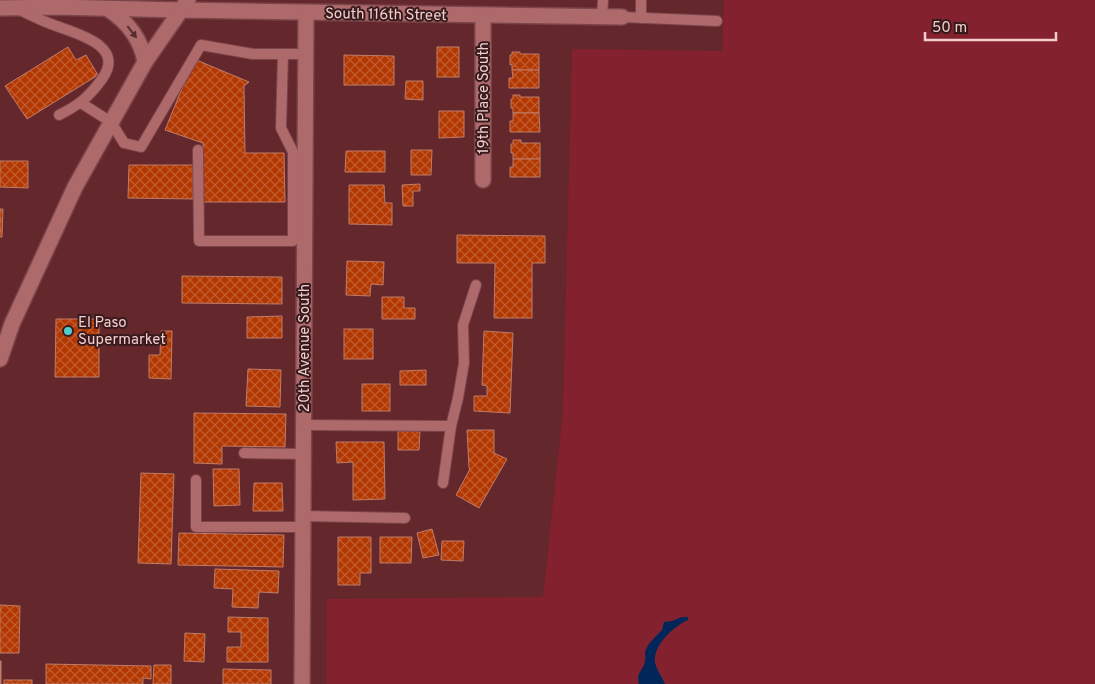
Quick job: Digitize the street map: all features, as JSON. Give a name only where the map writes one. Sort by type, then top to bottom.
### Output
[{"type":"street","name":"South 116th Street","points":[[0,8],[57,4],[108,9],[184,5],[306,13],[622,17]]},
{"type":"street","points":[[0,359],[12,324],[71,195],[145,62],[184,5]]},
{"type":"street","points":[[108,9],[120,16],[138,39],[143,49],[145,62]]},
{"type":"street","name":"20th Avenue South","points":[[302,684],[306,13]]},
{"type":"street","name":"19th Place South","points":[[483,15],[483,180]]},
{"type":"lane","points":[[602,17],[603,0]]},
{"type":"lane","points":[[641,0],[641,18]]},
{"type":"lane","points":[[17,8],[52,25],[79,33],[105,50],[110,60],[106,74],[93,93],[81,104],[59,115]]},
{"type":"lane","points":[[622,17],[718,21]]},
{"type":"lane","points":[[81,104],[111,122],[124,143],[141,146],[201,45],[253,54],[306,54]]},
{"type":"lane","points":[[198,150],[199,241],[293,241],[293,152],[281,128],[283,54]]},
{"type":"lane","points":[[443,483],[451,426],[464,363],[463,325],[476,285]]},
{"type":"lane","points":[[304,425],[451,426]]},
{"type":"lane","points":[[244,453],[303,454]]},
{"type":"lane","points":[[196,480],[196,527],[405,518]]},
{"type":"shaded area","points":[[724,0],[1095,0],[1095,684],[326,684],[327,599],[543,597],[563,411],[572,49],[722,51]]},
{"type":"water","points":[[688,617],[688,620],[671,631],[657,649],[655,656],[656,665],[665,684],[639,684],[638,676],[644,665],[647,646],[662,630],[664,622]]},
{"type":"building","points":[[68,47],[76,60],[86,55],[98,75],[27,119],[5,86]]},
{"type":"building","points":[[437,47],[459,47],[459,77],[437,77]]},
{"type":"building","points":[[512,52],[539,54],[539,70],[512,70],[510,55],[512,55]]},
{"type":"building","points":[[344,55],[394,56],[394,85],[344,85]]},
{"type":"building","points":[[194,59],[249,82],[244,86],[245,153],[284,153],[285,202],[203,202],[203,143],[165,130]]},
{"type":"building","points":[[512,70],[539,70],[539,88],[509,88],[509,78],[513,78]]},
{"type":"building","points":[[406,81],[423,81],[423,100],[405,99]]},
{"type":"building","points":[[513,95],[539,97],[539,113],[513,113],[511,99],[513,99]]},
{"type":"building","points":[[439,111],[464,111],[464,137],[439,138]]},
{"type":"building","points":[[513,113],[539,113],[540,132],[510,132],[510,121],[513,121]]},
{"type":"building","points":[[513,140],[521,140],[521,143],[540,143],[540,159],[513,159],[511,144],[513,144]]},
{"type":"building","points":[[411,150],[432,150],[431,175],[411,175]]},
{"type":"building","points":[[346,151],[385,151],[385,172],[345,172]]},
{"type":"building","points":[[513,159],[540,159],[540,177],[510,177],[510,167],[513,167]]},
{"type":"building","points":[[0,161],[28,161],[28,188],[0,187]]},
{"type":"building","points":[[129,165],[193,165],[193,199],[128,198]]},
{"type":"building","points":[[420,184],[420,191],[413,191],[413,206],[403,206],[402,185]]},
{"type":"building","points":[[349,185],[384,185],[385,203],[392,203],[392,225],[349,224]]},
{"type":"building","points":[[0,209],[3,209],[2,237],[0,237]]},
{"type":"building","points":[[457,235],[545,236],[545,263],[532,263],[532,318],[494,318],[495,263],[457,263]]},
{"type":"building","points":[[347,261],[384,262],[383,285],[371,284],[370,296],[346,295]]},
{"type":"building","points":[[182,276],[282,277],[282,304],[182,303]]},
{"type":"building","points":[[382,297],[404,297],[404,308],[415,308],[415,319],[382,319]]},
{"type":"building","points":[[282,316],[282,338],[247,338],[247,317]]},
{"type":"building","points":[[56,319],[99,319],[99,377],[55,377]]},
{"type":"building","points":[[344,329],[373,329],[373,359],[344,359]]},
{"type":"building","points":[[161,331],[172,331],[171,379],[149,378],[149,355],[160,355]]},
{"type":"building","points":[[484,331],[513,333],[510,413],[474,411],[474,396],[487,396],[487,386],[482,385]]},
{"type":"building","points":[[248,369],[281,370],[280,407],[246,406]]},
{"type":"building","points":[[426,370],[426,385],[400,385],[400,371]]},
{"type":"building","points":[[362,384],[390,384],[390,411],[362,411]]},
{"type":"building","points":[[194,413],[286,414],[285,447],[222,446],[222,464],[194,463]]},
{"type":"building","points":[[467,430],[494,430],[494,453],[507,459],[479,508],[456,495],[470,469]]},
{"type":"building","points":[[398,431],[420,431],[419,450],[398,450]]},
{"type":"building","points":[[336,442],[384,442],[385,499],[353,500],[353,462],[337,463]]},
{"type":"building","points":[[213,469],[239,469],[240,505],[214,506]]},
{"type":"building","points":[[141,473],[174,474],[171,564],[138,563]]},
{"type":"building","points":[[254,483],[282,483],[283,511],[253,511]]},
{"type":"building","points":[[432,529],[439,555],[423,558],[417,533]]},
{"type":"building","points":[[179,533],[284,535],[283,567],[178,565]]},
{"type":"building","points":[[338,537],[371,537],[371,573],[360,573],[360,585],[338,585]]},
{"type":"building","points":[[380,537],[412,537],[411,563],[380,563]]},
{"type":"building","points":[[442,541],[464,541],[463,561],[441,560]]},
{"type":"building","points":[[215,569],[279,571],[278,593],[259,592],[258,608],[232,607],[233,589],[214,588]]},
{"type":"building","points":[[0,605],[20,606],[19,653],[0,653]]},
{"type":"building","points":[[228,617],[268,618],[268,662],[227,662],[227,647],[241,647],[241,632],[228,632]]},
{"type":"building","points":[[185,633],[205,634],[204,662],[184,661]]},
{"type":"building","points":[[1,661],[1,684],[0,684]]},
{"type":"building","points":[[46,664],[151,666],[151,679],[143,678],[143,684],[46,684]]},
{"type":"building","points":[[154,665],[171,665],[171,684],[153,684]]},
{"type":"building","points":[[223,669],[271,670],[271,684],[223,684]]},
{"type":"building","points":[[4,680],[32,680],[32,684],[4,684]]},
{"type":"place","name":"El Paso Supermarket","points":[[68,331]]}]
